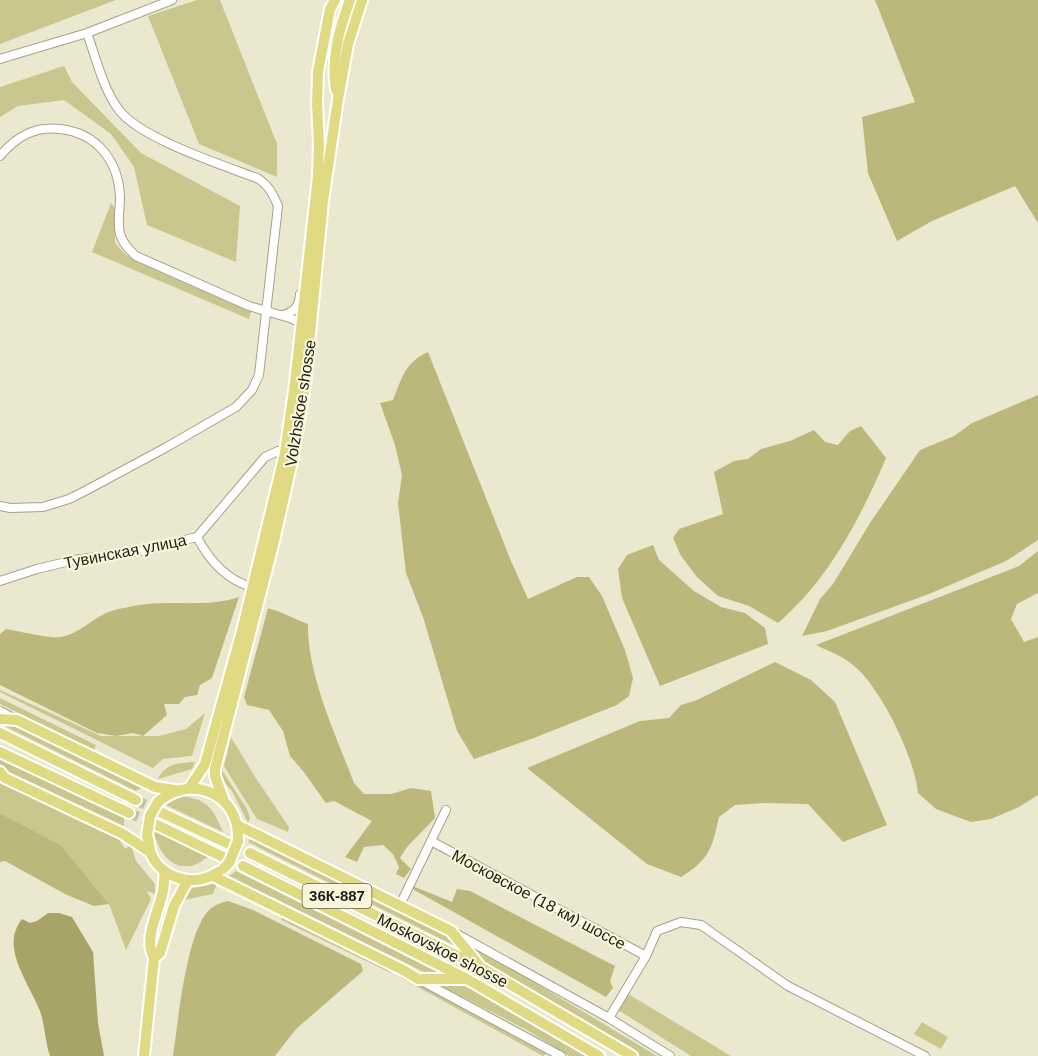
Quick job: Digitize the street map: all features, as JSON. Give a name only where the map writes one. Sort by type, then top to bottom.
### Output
[{"type":"main road","points":[[338,99],[334,70],[335,52],[350,0]]},
{"type":"main road","name":"Volzhskoe shosse","points":[[190,787],[205,764],[285,453],[302,323],[309,307],[338,99],[348,44],[362,0]]},
{"type":"main road","name":"Volzhskoe shosse","points":[[237,825],[224,801],[216,777],[216,766],[294,457],[307,365],[308,265],[318,176],[318,72],[333,2]]},
{"type":"main road","points":[[0,719],[17,720],[155,787],[175,790],[190,787],[209,791],[224,801]]},
{"type":"main road","points":[[0,733],[136,800]]},
{"type":"main road","points":[[0,752],[129,813]]},
{"type":"main road","points":[[0,772],[5,778],[123,834],[150,852]]},
{"type":"main road","points":[[175,790],[150,816],[147,835],[150,852],[156,863],[165,871],[175,877],[188,880],[213,876],[418,979],[467,979]]},
{"type":"main road","points":[[159,807],[233,843]]},
{"type":"main road","points":[[155,824],[223,863],[230,863],[237,825],[451,931],[482,968]]},
{"type":"main road","name":"Moskovskoe shosse","points":[[250,853],[482,968],[632,1056]]},
{"type":"main road","points":[[213,876],[223,863]]},
{"type":"main road","name":"Moskovskoe shosse","points":[[243,866],[467,979],[599,1056]]},
{"type":"main road","points":[[144,1056],[154,958],[150,951],[151,934],[163,891],[165,871]]},
{"type":"main road","points":[[154,958],[160,953],[174,906],[188,880]]},
{"type":"street","points":[[0,59],[87,33],[172,0]]},
{"type":"street","points":[[0,506],[43,507],[69,499],[236,407],[252,390],[259,375],[278,206],[273,194],[259,179],[163,141],[137,127],[113,100],[87,33]]},
{"type":"street","points":[[0,156],[18,138],[34,130],[45,128],[73,131],[89,138],[105,151],[116,170],[120,189],[119,224],[121,237],[127,248],[150,263],[249,306],[302,323],[306,329],[307,365]]},
{"type":"street","points":[[282,316],[290,314],[298,306],[302,275],[308,265]]},
{"type":"street","points":[[282,316],[295,330],[299,349]]},
{"type":"street","name":"Тувинская улица","points":[[0,581],[65,562],[136,552],[197,537],[266,457],[278,451],[285,453]]},
{"type":"street","points":[[197,537],[225,575],[252,587]]},
{"type":"street","points":[[0,711],[17,720]]},
{"type":"street","points":[[400,905],[446,810]]},
{"type":"street","name":"Московское (18 км) шоссе","points":[[431,841],[646,956]]},
{"type":"street","name":"Московское (18 км) шоссе","points":[[609,1018],[646,956],[657,931],[681,922],[701,925],[788,986],[925,1056]]},
{"type":"street","points":[[451,931],[609,1018],[670,1056]]},
{"type":"street","points":[[418,979],[561,1056]]},
{"type":"shaded area","points":[[0,0],[116,0],[0,44]]},
{"type":"shaded area","points":[[197,0],[220,0],[277,144],[277,177],[199,144],[148,16]]},
{"type":"shaded area","points":[[875,0],[1038,0],[1038,223],[1015,186],[932,221],[897,241],[868,173],[862,117],[915,102]]},
{"type":"shaded area","points":[[64,66],[72,82],[141,153],[240,206],[236,262],[147,225],[134,167],[111,134],[64,100],[18,106],[0,117],[0,87]]},
{"type":"shaded area","points":[[111,203],[114,207],[115,243],[126,255],[252,309],[249,319],[92,252]]},
{"type":"shaded area","points":[[428,352],[528,599],[577,577],[589,577],[602,596],[625,650],[633,678],[629,696],[617,705],[474,759],[457,731],[423,617],[406,573],[398,503],[402,475],[395,445],[380,403],[393,400],[409,366]]},
{"type":"shaded area","points":[[1038,395],[1038,540],[1006,561],[929,594],[827,631],[802,636],[820,599],[833,584],[870,523],[920,450],[954,436],[972,423]]},
{"type":"shaded area","points":[[861,426],[886,458],[854,525],[828,568],[796,606],[778,623],[749,606],[718,596],[697,577],[681,556],[673,538],[679,529],[723,514],[714,472],[734,461],[748,459],[761,449],[790,441],[814,430],[825,442],[838,445],[850,431]]},
{"type":"shaded area","points":[[653,545],[659,560],[694,591],[721,607],[745,613],[765,628],[768,644],[660,686],[622,598],[618,569],[627,555]]},
{"type":"shaded area","points":[[1038,551],[1038,593],[1017,604],[1011,619],[1024,642],[1038,637],[1038,795],[1019,807],[991,819],[971,822],[936,809],[918,793],[911,762],[895,724],[875,690],[864,675],[849,662],[816,645],[1019,566]]},
{"type":"shaded area","points":[[239,597],[212,678],[200,685],[197,695],[185,697],[179,704],[164,704],[167,715],[143,736],[133,733],[116,736],[97,733],[0,685],[0,634],[6,629],[61,637],[73,633],[106,613],[120,609],[143,604],[226,601]]},
{"type":"shaded area","points":[[268,608],[308,624],[312,664],[317,684],[354,783],[364,794],[391,794],[411,788],[431,791],[435,818],[407,847],[400,858],[411,869],[404,878],[396,874],[399,867],[393,854],[383,845],[364,847],[357,862],[345,857],[372,821],[334,801],[326,803],[290,756],[283,731],[269,710],[247,705],[244,697]]},
{"type":"shaded area","points":[[775,662],[811,680],[835,702],[887,825],[843,842],[808,804],[735,805],[719,817],[712,845],[704,858],[681,877],[647,864],[527,768],[640,721],[669,718],[681,705],[697,700]]},
{"type":"shaded area","points":[[0,690],[101,736],[159,736],[186,729],[205,713],[192,756],[163,759],[153,768]]},
{"type":"shaded area","points":[[0,698],[96,745],[94,750],[0,704]]},
{"type":"shaded area","points":[[0,719],[9,719],[143,787],[136,791],[0,724]]},
{"type":"shaded area","points":[[231,737],[289,827],[288,832],[257,819],[224,766]]},
{"type":"shaded area","points":[[0,758],[114,812],[124,818],[124,826],[5,770],[0,764]]},
{"type":"shaded area","points":[[195,762],[192,769],[158,779],[169,767]]},
{"type":"shaded area","points":[[220,767],[247,809],[250,818],[248,823],[232,791],[215,772]]},
{"type":"shaded area","points":[[0,772],[113,830],[125,849],[131,845],[136,861],[155,884],[155,894],[147,891],[151,899],[126,950],[109,904],[61,845],[0,813]]},
{"type":"shaded area","points":[[181,796],[190,797],[208,806],[223,832],[166,805]]},
{"type":"shaded area","points":[[0,813],[61,845],[109,904],[94,906],[67,895],[5,861],[0,862]]},
{"type":"shaded area","points":[[153,829],[208,857],[191,866],[183,866],[170,861],[157,843]]},
{"type":"shaded area","points":[[251,836],[448,935],[461,949],[248,842]]},
{"type":"shaded area","points":[[236,871],[450,977],[434,977],[229,876]]},
{"type":"shaded area","points":[[217,883],[213,894],[178,901],[180,891]]},
{"type":"shaded area","points":[[410,885],[452,902],[457,889],[470,891],[615,966],[610,981],[613,988],[606,997],[409,887]]},
{"type":"shaded area","points":[[228,901],[253,910],[361,964],[363,971],[296,1029],[275,1056],[173,1056],[184,980],[194,939],[208,911]]},
{"type":"shaded area","points":[[48,913],[59,913],[72,917],[93,952],[98,1023],[104,1056],[50,1056],[40,1011],[18,964],[14,941],[16,930],[22,919],[30,923]]},
{"type":"shaded area","points":[[283,914],[391,970],[391,973],[281,920]]},
{"type":"shaded area","points":[[459,937],[657,1056],[640,1056],[479,960]]},
{"type":"shaded area","points":[[400,974],[547,1053],[543,1056],[405,980],[400,977]]},
{"type":"shaded area","points":[[433,982],[463,984],[587,1056],[569,1056],[527,1030]]},
{"type":"shaded area","points":[[625,992],[731,1056],[691,1056],[615,1008]]},
{"type":"shaded area","points":[[922,1022],[948,1037],[941,1049],[914,1034]]},
{"type":"tunnel","points":[[136,800],[160,812]]},
{"type":"tunnel","points":[[129,813],[155,824]]}]
